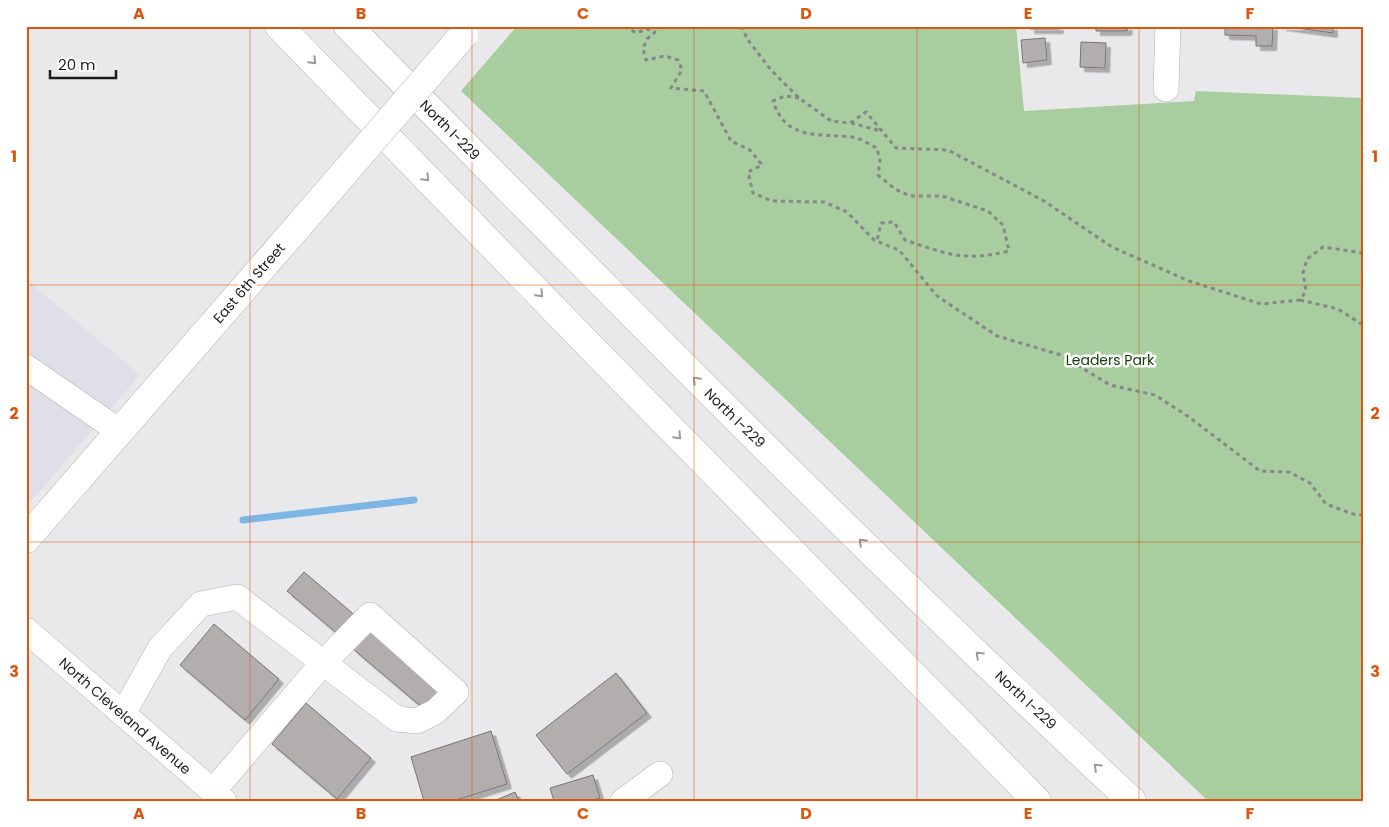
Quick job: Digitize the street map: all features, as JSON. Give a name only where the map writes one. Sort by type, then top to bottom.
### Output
[{"type":"main road","points":[[279,26],[1037,801]]},
{"type":"main road","name":"North I-229","points":[[348,26],[709,393],[998,674],[1132,801]]},
{"type":"main road","name":"East 6th Street","points":[[26,539],[471,26]]},
{"type":"street","points":[[1166,90],[1168,26]]},
{"type":"street","points":[[26,367],[119,432]]},
{"type":"street","points":[[123,714],[160,648],[201,604],[237,597],[323,662],[396,718],[417,721],[435,712],[456,692],[370,615],[323,662],[219,796]]},
{"type":"street","name":"North Cleveland Avenue","points":[[26,630],[219,796]]},
{"type":"street","points":[[623,801],[660,774]]},
{"type":"path","points":[[629,26],[627,27],[636,33],[646,29],[655,32],[647,39],[643,49],[646,60],[665,56],[678,60],[682,70],[671,88],[704,91],[731,142],[750,150],[762,165],[748,172],[754,193],[772,201],[824,202],[848,212],[877,241],[899,250],[937,296],[997,336],[1061,355],[1110,385],[1155,395],[1189,416],[1260,471],[1289,472],[1310,483],[1326,504],[1353,514],[1363,515]]},
{"type":"path","points":[[741,26],[748,40],[771,70],[799,98],[832,121],[850,123],[882,131]]},
{"type":"path","points":[[799,98],[785,96],[773,100],[777,111],[790,127],[806,134],[854,137],[877,148],[880,161],[878,175],[895,189],[910,196],[942,196],[988,211],[1002,225],[1009,251],[983,257],[963,257],[905,240],[894,222],[881,223],[877,241]]},
{"type":"path","points":[[850,123],[866,112],[896,148],[948,150],[1044,201],[1112,247],[1188,281],[1261,304],[1300,300],[1338,308],[1363,325]]},
{"type":"path","points":[[1300,300],[1306,291],[1304,273],[1307,259],[1323,248],[1363,253]]},
{"type":"shaded area","points":[[26,279],[140,375],[26,507]]},
{"type":"green space","name":"Leaders Park","points":[[517,26],[1016,26],[1024,111],[1194,101],[1196,91],[1363,98],[1363,801],[1208,801],[461,91]]},
{"type":"building","points":[[1030,26],[1059,26],[1059,29],[1030,29]]},
{"type":"building","points":[[1096,26],[1128,26],[1127,31],[1096,31]]},
{"type":"building","points":[[1225,26],[1273,26],[1272,46],[1256,46],[1256,36],[1225,35]]},
{"type":"building","points":[[1282,26],[1333,26],[1333,33]]},
{"type":"building","points":[[1045,38],[1047,60],[1023,63],[1021,40]]},
{"type":"building","points":[[1081,42],[1106,43],[1105,68],[1080,67]]},
{"type":"building","points":[[304,572],[357,617],[340,636],[287,591]]},
{"type":"building","points":[[214,624],[279,679],[245,720],[180,665]]},
{"type":"building","points":[[372,627],[443,687],[424,709],[353,649]]},
{"type":"building","points":[[616,673],[647,713],[567,774],[536,735]]},
{"type":"building","points":[[306,703],[371,758],[337,799],[272,744]]},
{"type":"building","points":[[491,731],[507,784],[453,801],[424,801],[411,757]]},
{"type":"building","points":[[593,775],[600,798],[589,801],[554,801],[550,788]]},
{"type":"building","points":[[515,792],[519,801],[494,801]]},
{"type":"waterway","points":[[243,520],[414,500]]}]
